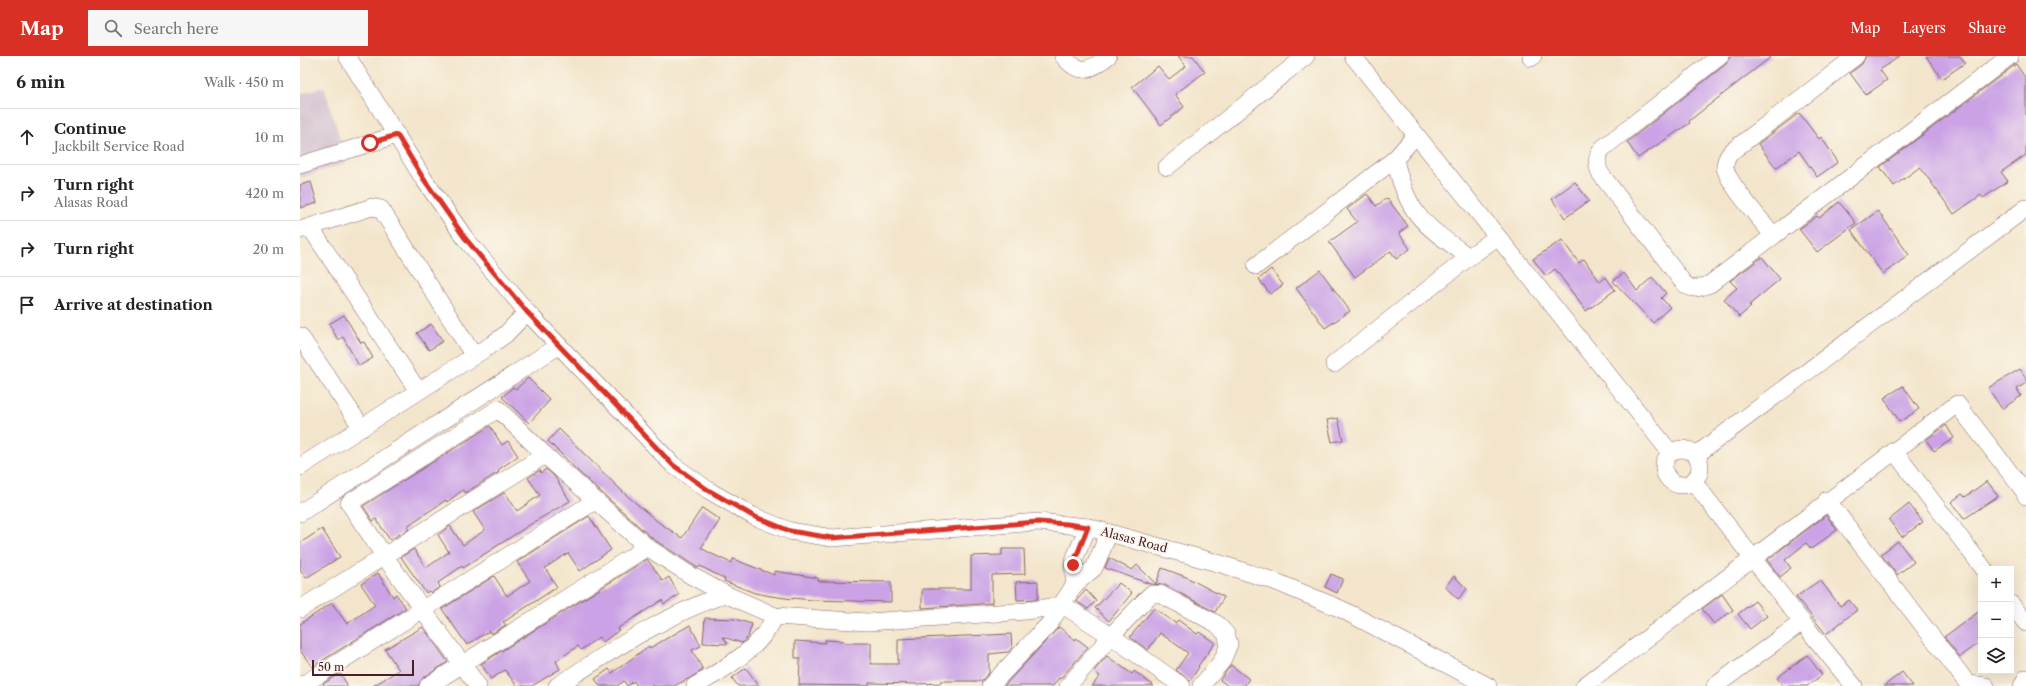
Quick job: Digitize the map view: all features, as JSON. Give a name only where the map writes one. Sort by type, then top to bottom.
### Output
[{"type":"street","name":"Alasas Road","points":[[347,56],[423,178],[465,238],[527,312],[673,465],[708,490],[753,516],[790,531],[832,538],[1038,522],[1088,527],[1215,562],[1274,581],[1342,609],[1488,686]]},
{"type":"street","points":[[1063,56],[1069,64],[1082,69],[1090,68],[1108,56]]},
{"type":"street","points":[[1167,167],[1306,56]]},
{"type":"street","points":[[1352,56],[1670,452]]},
{"type":"street","points":[[1720,56],[1603,148],[1598,154],[1597,164],[1600,173],[1687,287],[1693,289],[1710,284],[2010,56]]},
{"type":"street","points":[[1773,235],[1728,178],[1725,165],[1726,158],[1731,152],[1856,56]]},
{"type":"street","points":[[300,165],[397,135]]},
{"type":"street","points":[[1256,266],[1395,159],[1416,135]]},
{"type":"street","points":[[1395,159],[1400,182],[1408,201],[1422,221],[1469,257]]},
{"type":"street","points":[[418,391],[305,229],[372,208],[381,210],[474,356]]},
{"type":"street","points":[[1696,455],[2026,208]]},
{"type":"street","points":[[1334,364],[1469,257],[1497,237]]},
{"type":"street","points":[[301,463],[362,428],[474,356],[506,334],[527,312]]},
{"type":"street","points":[[300,336],[362,428]]},
{"type":"street","points":[[300,513],[558,346]]},
{"type":"street","points":[[1584,686],[1827,500],[1957,404],[2024,491],[2026,496]]},
{"type":"street","points":[[478,686],[385,557],[349,503],[498,409],[594,501],[647,546],[690,576],[724,594],[775,616],[868,622],[1026,611],[1063,605],[1111,636],[1182,686]]},
{"type":"street","points":[[1679,448],[1688,449],[1696,455],[1700,468],[1693,481],[1686,484],[1678,484],[1670,481],[1665,474],[1663,467],[1665,459],[1670,452],[1679,448]]},
{"type":"street","points":[[1894,451],[1982,566]]},
{"type":"street","points":[[300,609],[385,557],[545,455]]},
{"type":"street","points":[[1693,481],[1848,684]]},
{"type":"street","points":[[1827,500],[1967,685],[1986,686]]},
{"type":"street","points":[[301,686],[594,501]]},
{"type":"street","points":[[1075,584],[1073,562],[1088,527]]},
{"type":"street","points":[[990,686],[1049,624],[1063,605],[1075,584],[1094,568],[1109,533]]},
{"type":"street","points":[[428,686],[647,546]]},
{"type":"street","points":[[557,686],[625,641],[695,605],[724,594]]},
{"type":"street","points":[[1068,686],[1111,636],[1151,594],[1160,594],[1174,600],[1217,624],[1226,634],[1229,644],[1222,661],[1201,686]]},
{"type":"street","points":[[2014,608],[2026,623]]},
{"type":"street","points":[[695,686],[717,674],[743,654],[764,635],[775,616]]},
{"type":"street","points":[[1715,686],[1802,622]]},
{"type":"street","points":[[2022,686],[2026,678]]},
{"type":"shaded area","points":[[324,87],[346,159],[344,163],[300,178],[300,94]]},
{"type":"building","points":[[1178,56],[1193,56],[1205,72],[1175,94],[1184,107],[1161,125],[1132,87],[1158,66],[1169,79],[1186,66]]},
{"type":"building","points":[[1730,56],[1772,56],[1689,121],[1690,123],[1638,158],[1627,142],[1726,64]]},
{"type":"building","points":[[1866,56],[1900,56],[1880,70],[1887,80],[1866,95],[1850,73],[1862,64]]},
{"type":"building","points":[[1926,56],[1960,56],[1965,63],[1942,79]]},
{"type":"building","points":[[2016,64],[2026,79],[2026,155],[2001,172],[2008,181],[1983,198],[1981,195],[1954,214],[1920,167],[1894,186],[1880,167]]},
{"type":"building","points":[[1799,113],[1819,139],[1821,137],[1838,162],[1817,177],[1799,151],[1776,168],[1758,144]]},
{"type":"building","points":[[311,182],[317,203],[300,208],[300,185]]},
{"type":"building","points":[[1575,182],[1589,201],[1565,218],[1552,199]]},
{"type":"building","points":[[1367,194],[1376,206],[1387,198],[1408,226],[1399,233],[1410,249],[1396,259],[1391,251],[1355,277],[1329,242],[1357,222],[1347,209]]},
{"type":"building","points":[[1839,202],[1856,223],[1817,252],[1799,229],[1817,216],[1819,218]]},
{"type":"building","points":[[1878,211],[1909,255],[1883,274],[1851,230]]},
{"type":"building","points":[[1562,240],[1579,263],[1584,259],[1600,282],[1606,277],[1615,290],[1586,311],[1555,269],[1546,276],[1533,259]]},
{"type":"building","points":[[1762,257],[1780,279],[1749,305],[1751,307],[1739,317],[1724,299],[1737,288],[1730,281]]},
{"type":"building","points":[[1271,269],[1283,285],[1270,294],[1259,279]]},
{"type":"building","points":[[1320,270],[1350,311],[1325,328],[1296,288]]},
{"type":"building","points":[[1624,273],[1637,291],[1652,277],[1666,293],[1661,298],[1670,307],[1653,323],[1613,281]]},
{"type":"building","points":[[344,315],[361,343],[364,342],[373,358],[359,366],[343,337],[338,340],[329,324]]},
{"type":"building","points":[[431,324],[443,341],[429,350],[417,333]]},
{"type":"building","points":[[2020,369],[2026,378],[2026,383],[2017,389],[2021,396],[2002,409],[1988,388]]},
{"type":"building","points":[[528,378],[550,400],[529,423],[502,397],[513,387],[516,389]]},
{"type":"building","points":[[1903,386],[1919,409],[1900,422],[1884,398]]},
{"type":"building","points":[[1338,418],[1343,440],[1332,442],[1327,420]]},
{"type":"building","points":[[1946,425],[1954,438],[1934,451],[1926,440]]},
{"type":"building","points":[[490,426],[502,445],[508,441],[518,456],[498,470],[499,472],[465,493],[463,490],[447,502],[446,500],[407,526],[409,529],[390,540],[376,519],[373,521],[363,506]]},
{"type":"building","points":[[559,429],[624,493],[658,522],[682,538],[702,508],[720,520],[701,548],[712,554],[731,563],[733,559],[774,575],[774,571],[818,578],[818,581],[891,582],[891,602],[812,600],[771,596],[755,593],[724,581],[725,579],[700,566],[698,568],[653,539],[580,473],[548,441]]},
{"type":"building","points":[[546,469],[555,477],[570,501],[534,522],[463,568],[462,566],[438,583],[440,587],[431,593],[429,591],[426,593],[401,557],[414,549],[426,568],[449,552],[438,535],[450,526],[463,545],[485,530],[473,512],[505,492],[517,511],[540,495],[528,478],[540,470],[541,473]]},
{"type":"building","points":[[1987,481],[1998,496],[1964,519],[1951,502],[1962,494],[1965,497]]},
{"type":"building","points":[[1909,504],[1923,522],[1902,537],[1889,520]]},
{"type":"building","points":[[1826,515],[1837,530],[1811,549],[1806,543],[1785,560],[1791,568],[1780,577],[1767,560]]},
{"type":"building","points":[[589,516],[611,550],[580,571],[568,553],[545,568],[557,587],[503,622],[506,625],[491,634],[489,631],[467,645],[442,609],[494,576],[507,596],[530,581],[517,562]]},
{"type":"building","points":[[322,529],[340,557],[306,578],[300,569],[300,543]]},
{"type":"building","points":[[1898,541],[1914,562],[1897,575],[1881,554]]},
{"type":"building","points":[[1002,549],[1024,549],[1025,574],[992,575],[992,603],[922,608],[922,589],[971,589],[971,556],[1002,555]]},
{"type":"building","points":[[1109,558],[1132,570],[1137,565],[1156,584],[1162,568],[1186,577],[1224,597],[1215,612],[1165,585],[1150,584],[1105,568]]},
{"type":"building","points":[[647,559],[663,581],[669,577],[679,595],[664,604],[662,600],[618,628],[619,630],[603,642],[599,637],[581,650],[578,646],[556,661],[560,669],[532,686],[517,686],[505,670],[491,679],[481,664]]},
{"type":"building","points":[[378,573],[393,597],[396,594],[406,608],[312,667],[300,650],[300,624],[332,603],[347,624],[375,605],[361,584]]},
{"type":"building","points":[[1331,574],[1343,579],[1337,593],[1325,587]]},
{"type":"building","points":[[1454,576],[1467,589],[1458,599],[1445,587]]},
{"type":"building","points":[[1820,580],[1840,606],[1849,600],[1857,610],[1826,634],[1796,597]]},
{"type":"building","points":[[1038,581],[1038,599],[1017,600],[1016,582]]},
{"type":"building","points":[[1119,583],[1132,593],[1109,621],[1095,608]]},
{"type":"building","points":[[1086,590],[1096,601],[1088,609],[1076,601]]},
{"type":"building","points":[[1722,594],[1733,610],[1714,624],[1702,609]]},
{"type":"building","points":[[1755,601],[1767,616],[1750,629],[1738,614]]},
{"type":"building","points":[[1154,608],[1175,623],[1178,620],[1197,634],[1199,632],[1215,643],[1198,666],[1199,667],[1190,681],[1176,670],[1188,653],[1160,633],[1148,650],[1130,637]]},
{"type":"building","points":[[1978,612],[1978,643],[1960,657],[1944,637]]},
{"type":"building","points":[[705,618],[735,619],[752,624],[748,637],[742,643],[723,637],[728,644],[703,643]]},
{"type":"building","points":[[690,625],[701,646],[692,650],[703,670],[690,678],[674,686],[637,686],[634,681],[627,686],[624,681],[617,686],[600,686],[595,679],[609,669],[612,673],[649,646],[650,648]]},
{"type":"building","points":[[423,627],[448,662],[423,678],[418,686],[373,686],[399,670],[385,649]]},
{"type":"building","points":[[1059,627],[1075,640],[1076,638],[1088,647],[1060,679],[1059,678],[1053,686],[1004,686]]},
{"type":"building","points":[[1011,634],[1012,648],[1008,652],[989,654],[989,673],[981,681],[941,681],[941,683],[917,684],[869,683],[869,686],[799,685],[800,658],[795,658],[795,641],[825,643],[825,640],[844,641],[844,643],[871,643],[871,664],[898,664],[898,639]]},
{"type":"building","points":[[1807,655],[1822,675],[1807,686],[1783,686],[1777,678]]},
{"type":"building","points":[[1107,656],[1132,674],[1134,671],[1154,686],[1092,686],[1100,676],[1094,671]]},
{"type":"building","points":[[1231,665],[1249,679],[1244,686],[1228,686],[1220,680]]},
{"type":"building","points":[[746,668],[759,686],[738,686],[732,678]]},
{"type":"building","points":[[1902,672],[1913,686],[1884,686]]},
{"type":"building","points":[[340,673],[348,686],[325,686],[323,684]]},
{"type":"route","points":[[370,143],[397,135],[423,178],[465,238],[527,312],[673,465],[708,490],[753,516],[790,531],[832,538],[1038,522],[1088,527],[1073,565]]}]
